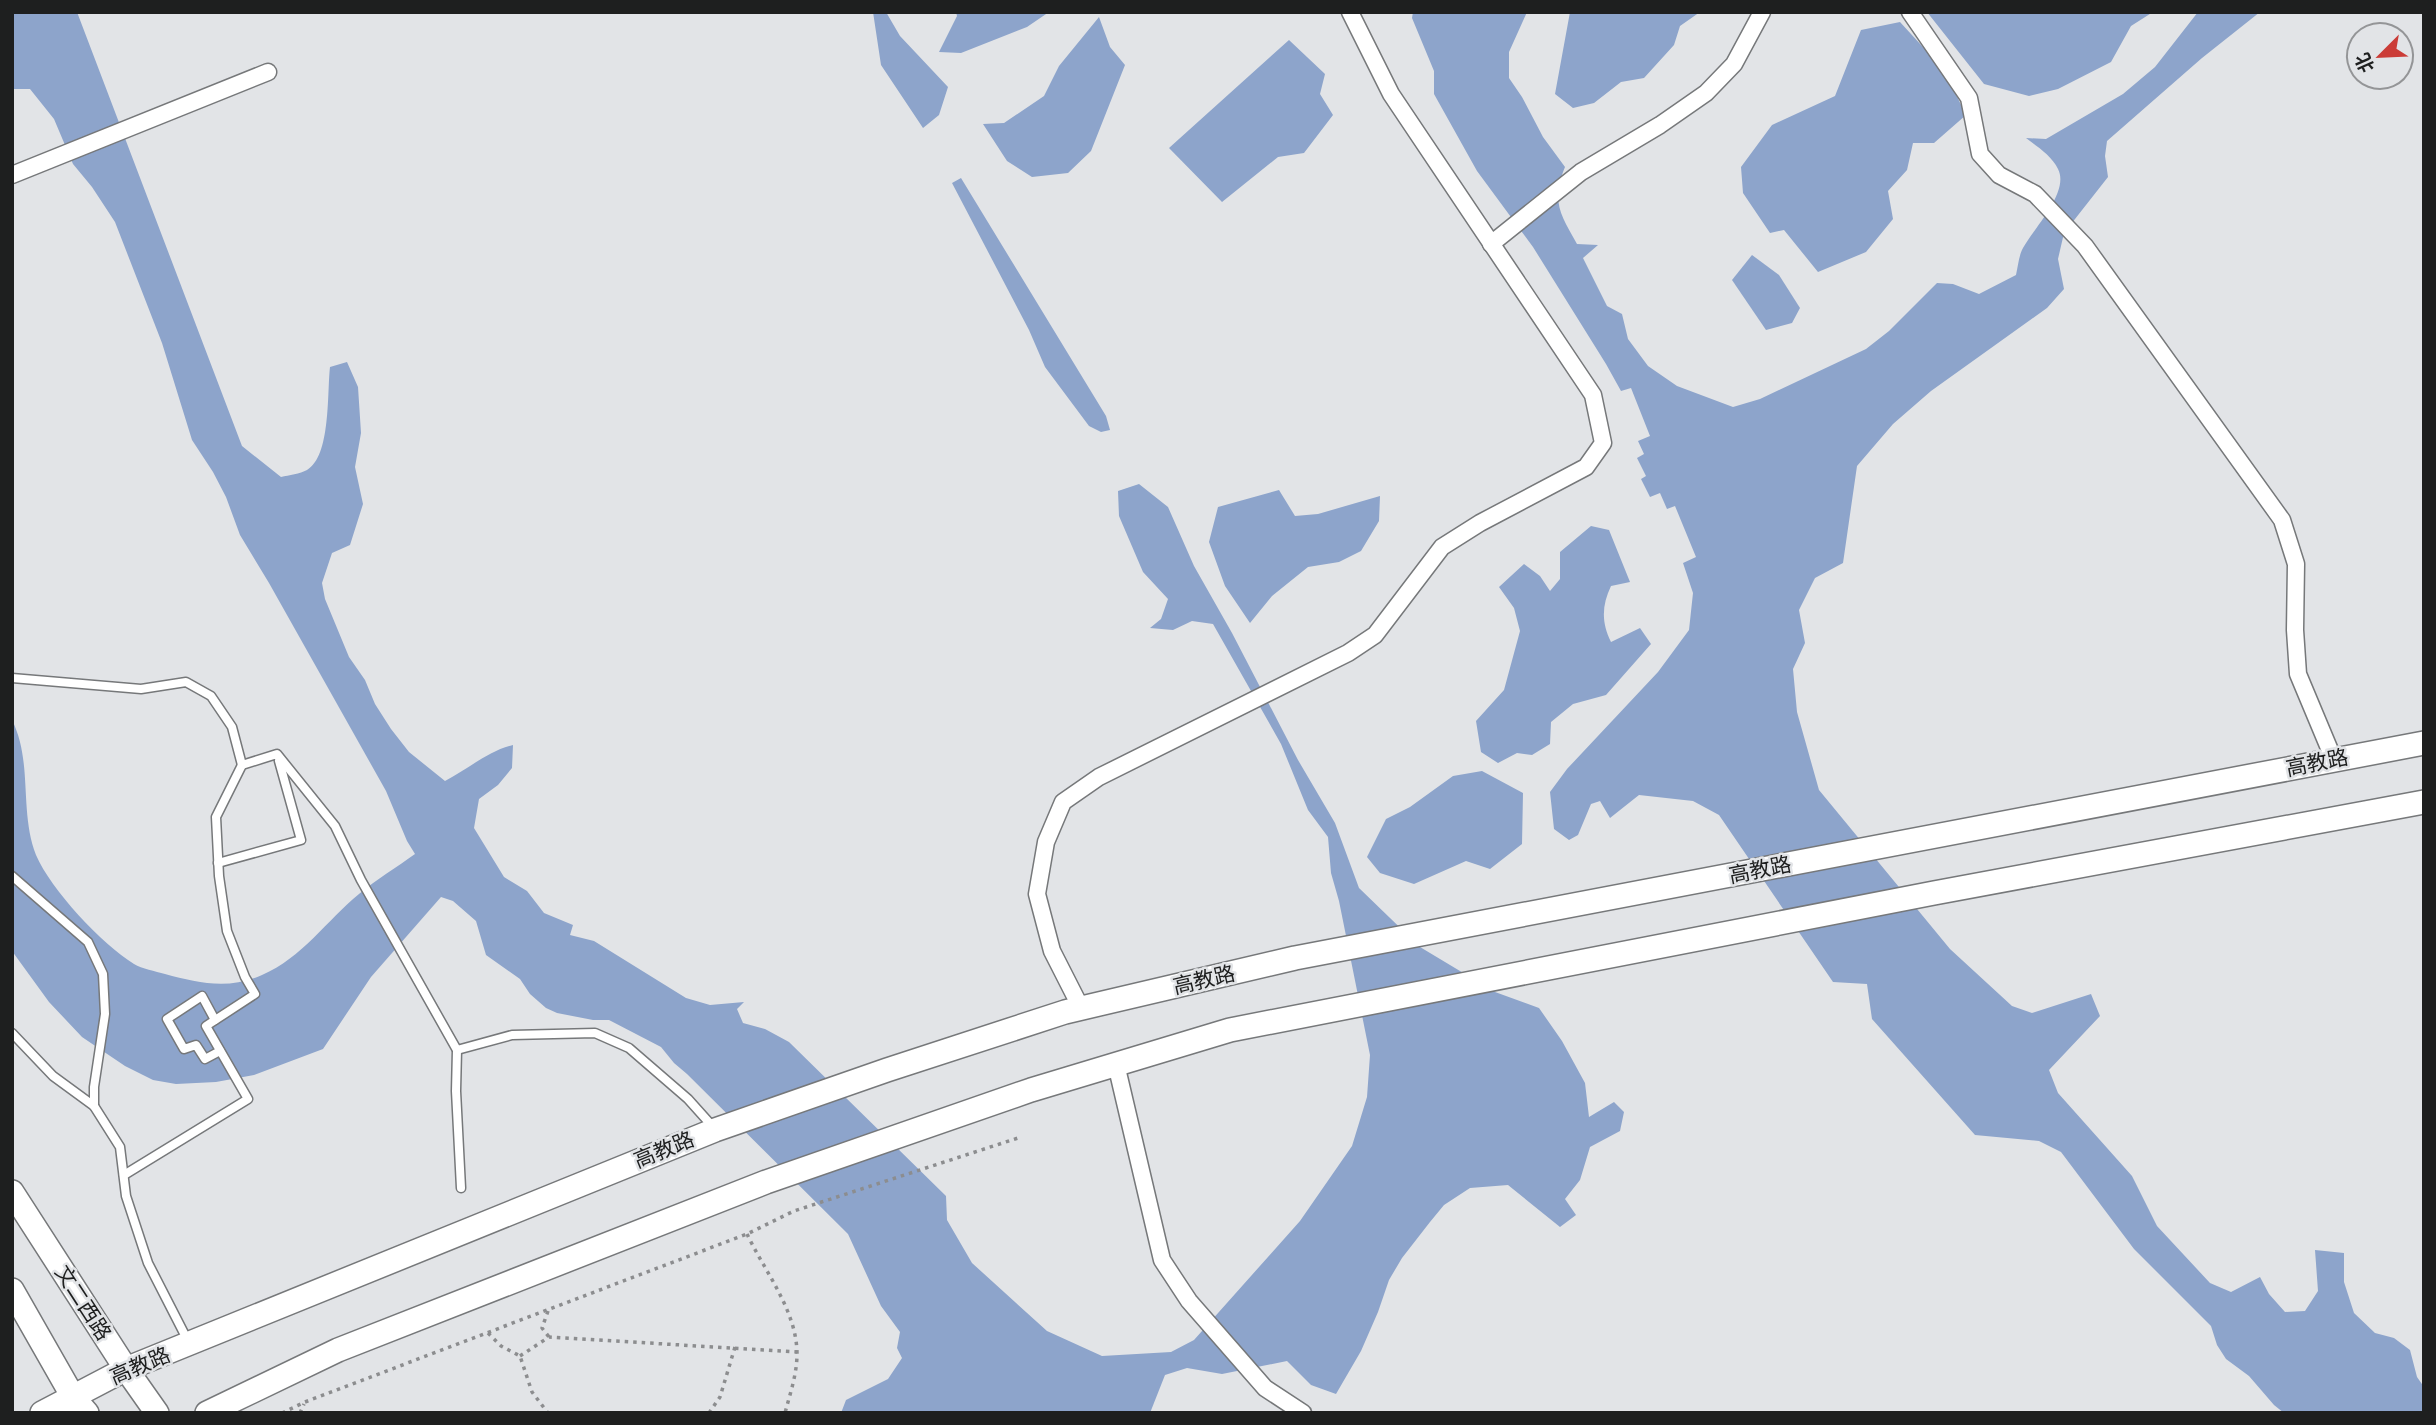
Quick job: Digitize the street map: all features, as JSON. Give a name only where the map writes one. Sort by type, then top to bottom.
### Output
[{"type":"main road","name":"高教路","points":[[42,1413],[80,1405],[126,1369],[715,1130],[993,1034],[1082,1008],[1295,958],[2424,743]]},
{"type":"main road","points":[[207,1413],[338,1350],[766,1182],[1031,1090],[1230,1030],[1961,888],[2424,802]]},
{"type":"main road","name":"文二西路","points":[[12,1192],[157,1413]]},
{"type":"main road","points":[[12,1290],[80,1405]]},
{"type":"street","points":[[1082,1008],[1052,951],[1037,894],[1046,842],[1063,802],[1099,777],[1348,653],[1375,635],[1442,547],[1480,523],[1586,467],[1603,443],[1593,395],[1391,94],[1350,12]]},
{"type":"street","points":[[1491,244],[1581,172],[1660,125],[1706,93],[1734,64],[1762,12]]},
{"type":"street","points":[[1910,12],[1969,98],[1980,154],[1999,175],[2035,194],[2085,246],[2282,520],[2296,564],[2295,630],[2298,674],[2334,760]]},
{"type":"street","points":[[12,175],[268,72]]},
{"type":"street","points":[[1116,1064],[1162,1260],[1189,1301],[1265,1388],[1303,1413]]},
{"type":"lane","points":[[12,678],[141,689],[186,682],[211,696],[232,727],[242,765],[216,817],[218,863],[227,931],[245,977],[256,994],[206,1026],[248,1099],[124,1175]]},
{"type":"lane","points":[[242,765],[277,754]]},
{"type":"lane","points":[[218,863],[301,840],[277,754]]},
{"type":"lane","points":[[277,754],[335,826],[361,880],[457,1051],[456,1091],[461,1188]]},
{"type":"lane","points":[[12,876],[88,942],[103,974],[105,1014],[94,1087],[94,1106]]},
{"type":"lane","points":[[215,1020],[202,996],[167,1019],[184,1049],[196,1045],[205,1059],[220,1051]]},
{"type":"lane","points":[[12,1033],[53,1076],[94,1106],[120,1147],[127,1196],[148,1264],[190,1345]]},
{"type":"lane","points":[[457,1051],[512,1035],[595,1033],[629,1048],[688,1099],[715,1130]]},
{"type":"path","points":[[282,1413],[747,1234],[794,1211],[1021,1137]]},
{"type":"path","points":[[747,1234],[780,1293],[793,1328],[797,1352],[785,1413]]},
{"type":"path","points":[[549,1309],[542,1328],[549,1337]]},
{"type":"path","points":[[488,1333],[501,1346],[520,1356],[532,1392],[548,1413]]},
{"type":"path","points":[[520,1356],[549,1337],[797,1352]]},
{"type":"path","points":[[709,1413],[720,1397],[735,1347]]},
{"type":"path","points":[[300,1413],[305,1402]]},
{"type":"water","points":[[12,12],[77,12],[242,446],[281,477],[307,470],[315,463],[324,438],[330,367],[347,362],[358,387],[361,433],[355,467],[363,504],[350,545],[332,553],[322,583],[325,599],[349,657],[365,680],[375,704],[391,729],[409,752],[445,781],[487,756],[513,745],[512,768],[498,785],[479,799],[474,828],[504,877],[527,891],[544,913],[573,925],[570,935],[594,941],[686,998],[710,1005],[744,1002],[737,1009],[743,1023],[765,1029],[789,1042],[946,1196],[947,1220],[972,1263],[1047,1331],[1102,1356],[1171,1352],[1194,1340],[1300,1221],[1352,1146],[1367,1097],[1370,1055],[1331,873],[1328,837],[1308,810],[1281,744],[1213,624],[1192,621],[1173,630],[1150,628],[1161,619],[1168,599],[1143,572],[1119,516],[1118,491],[1139,484],[1168,507],[1194,566],[1298,760],[1335,823],[1359,888],[1420,947],[1495,992],[1539,1008],[1562,1041],[1585,1083],[1589,1117],[1614,1102],[1624,1112],[1620,1131],[1590,1147],[1580,1180],[1565,1199],[1576,1215],[1560,1227],[1508,1185],[1470,1188],[1444,1205],[1402,1258],[1389,1280],[1361,1351],[1336,1394],[1311,1385],[1287,1361],[1222,1374],[1187,1368],[1165,1375],[1150,1413],[841,1413],[846,1400],[888,1379],[902,1358],[897,1348],[900,1332],[881,1306],[848,1234],[674,1063],[661,1047],[609,1020],[593,1020],[557,1013],[546,1008],[530,994],[520,979],[486,955],[476,921],[453,901],[441,897],[371,977],[323,1049],[254,1075],[216,1082],[176,1084],[153,1080],[125,1066],[82,1037],[49,1002],[12,951],[12,720],[22,753],[31,838],[43,869],[65,900],[93,930],[121,955],[145,969],[189,980],[226,984],[262,975],[290,959],[347,904],[415,854],[386,791],[240,535],[226,497],[192,440],[162,343],[115,222],[73,164],[54,119],[30,89],[12,89]]},
{"type":"water","points":[[873,12],[886,12],[900,36],[948,87],[939,115],[923,128],[881,65]]},
{"type":"water","points":[[956,12],[1049,12],[1027,27],[961,53],[939,52],[957,16]]},
{"type":"water","points":[[1413,12],[1527,12],[1509,52],[1509,78],[1543,137],[1565,167],[1559,189],[1559,207],[1577,244],[1598,245],[1583,258],[1607,306],[1622,314],[1628,339],[1648,366],[1677,386],[1733,407],[1760,399],[1866,349],[1889,331],[1937,283],[1953,284],[1979,294],[2016,275],[2022,251],[2055,199],[2060,178],[2052,160],[2026,138],[2046,139],[2123,94],[2155,67],[2198,12],[2260,12],[2202,58],[2107,141],[2105,156],[2108,177],[2064,233],[2058,259],[2064,289],[2047,308],[1931,391],[1893,424],[1857,466],[1843,563],[1815,578],[1799,610],[1805,643],[1793,669],[1797,712],[1819,790],[1950,949],[2012,1006],[2032,1013],[2091,994],[2100,1016],[2049,1070],[2058,1093],[2132,1176],[2157,1226],[2210,1283],[2231,1292],[2260,1277],[2269,1294],[2285,1312],[2305,1311],[2318,1291],[2315,1250],[2344,1253],[2344,1282],[2354,1313],[2375,1333],[2394,1338],[2410,1350],[2417,1377],[2424,1387],[2424,1413],[2284,1413],[2274,1405],[2249,1376],[2226,1359],[2217,1345],[2211,1326],[2134,1249],[2061,1152],[2039,1141],[1975,1135],[1872,1019],[1867,984],[1833,982],[1719,815],[1693,801],[1639,795],[1610,818],[1600,801],[1591,804],[1578,835],[1569,840],[1554,829],[1550,792],[1567,769],[1658,672],[1689,630],[1693,593],[1683,563],[1696,557],[1675,506],[1667,509],[1660,493],[1650,497],[1641,479],[1646,476],[1637,458],[1644,454],[1638,441],[1650,436],[1631,388],[1621,391],[1533,247],[1477,171],[1434,94],[1434,71],[1412,18]]},
{"type":"water","points":[[1570,12],[1700,12],[1680,26],[1674,45],[1644,78],[1621,82],[1594,103],[1573,108],[1555,94]]},
{"type":"water","points":[[1927,12],[2153,12],[2131,26],[2111,62],[2058,89],[2029,96],[1984,84]]},
{"type":"water","points":[[1099,17],[1110,47],[1125,65],[1091,151],[1068,173],[1032,177],[1007,161],[983,124],[1004,123],[1044,96],[1059,66]]},
{"type":"water","points":[[1900,22],[1944,70],[1966,115],[1934,143],[1913,143],[1907,170],[1888,191],[1893,219],[1866,252],[1818,272],[1784,230],[1770,233],[1743,193],[1741,167],[1772,125],[1835,96],[1861,30]]},
{"type":"water","points":[[1289,40],[1325,74],[1320,94],[1333,115],[1304,153],[1278,157],[1222,202],[1169,148]]},
{"type":"water","points":[[961,178],[1106,416],[1110,430],[1101,432],[1089,426],[1045,367],[1029,330],[952,183]]},
{"type":"water","points":[[1752,255],[1779,275],[1800,308],[1792,323],[1766,330],[1732,280]]},
{"type":"water","points":[[1279,490],[1295,516],[1318,514],[1380,496],[1379,521],[1361,551],[1339,562],[1308,567],[1272,596],[1250,623],[1225,586],[1209,542],[1218,507]]},
{"type":"water","points":[[1591,526],[1609,530],[1630,582],[1611,586],[1606,600],[1604,621],[1611,642],[1640,628],[1651,644],[1606,695],[1573,704],[1551,722],[1550,744],[1532,755],[1517,753],[1498,763],[1481,752],[1476,721],[1504,690],[1520,631],[1514,608],[1499,587],[1524,564],[1540,576],[1550,591],[1560,579],[1560,552]]},
{"type":"water","points":[[1482,771],[1523,793],[1522,844],[1490,869],[1466,861],[1414,884],[1380,873],[1367,857],[1386,819],[1410,807],[1453,776]]}]
